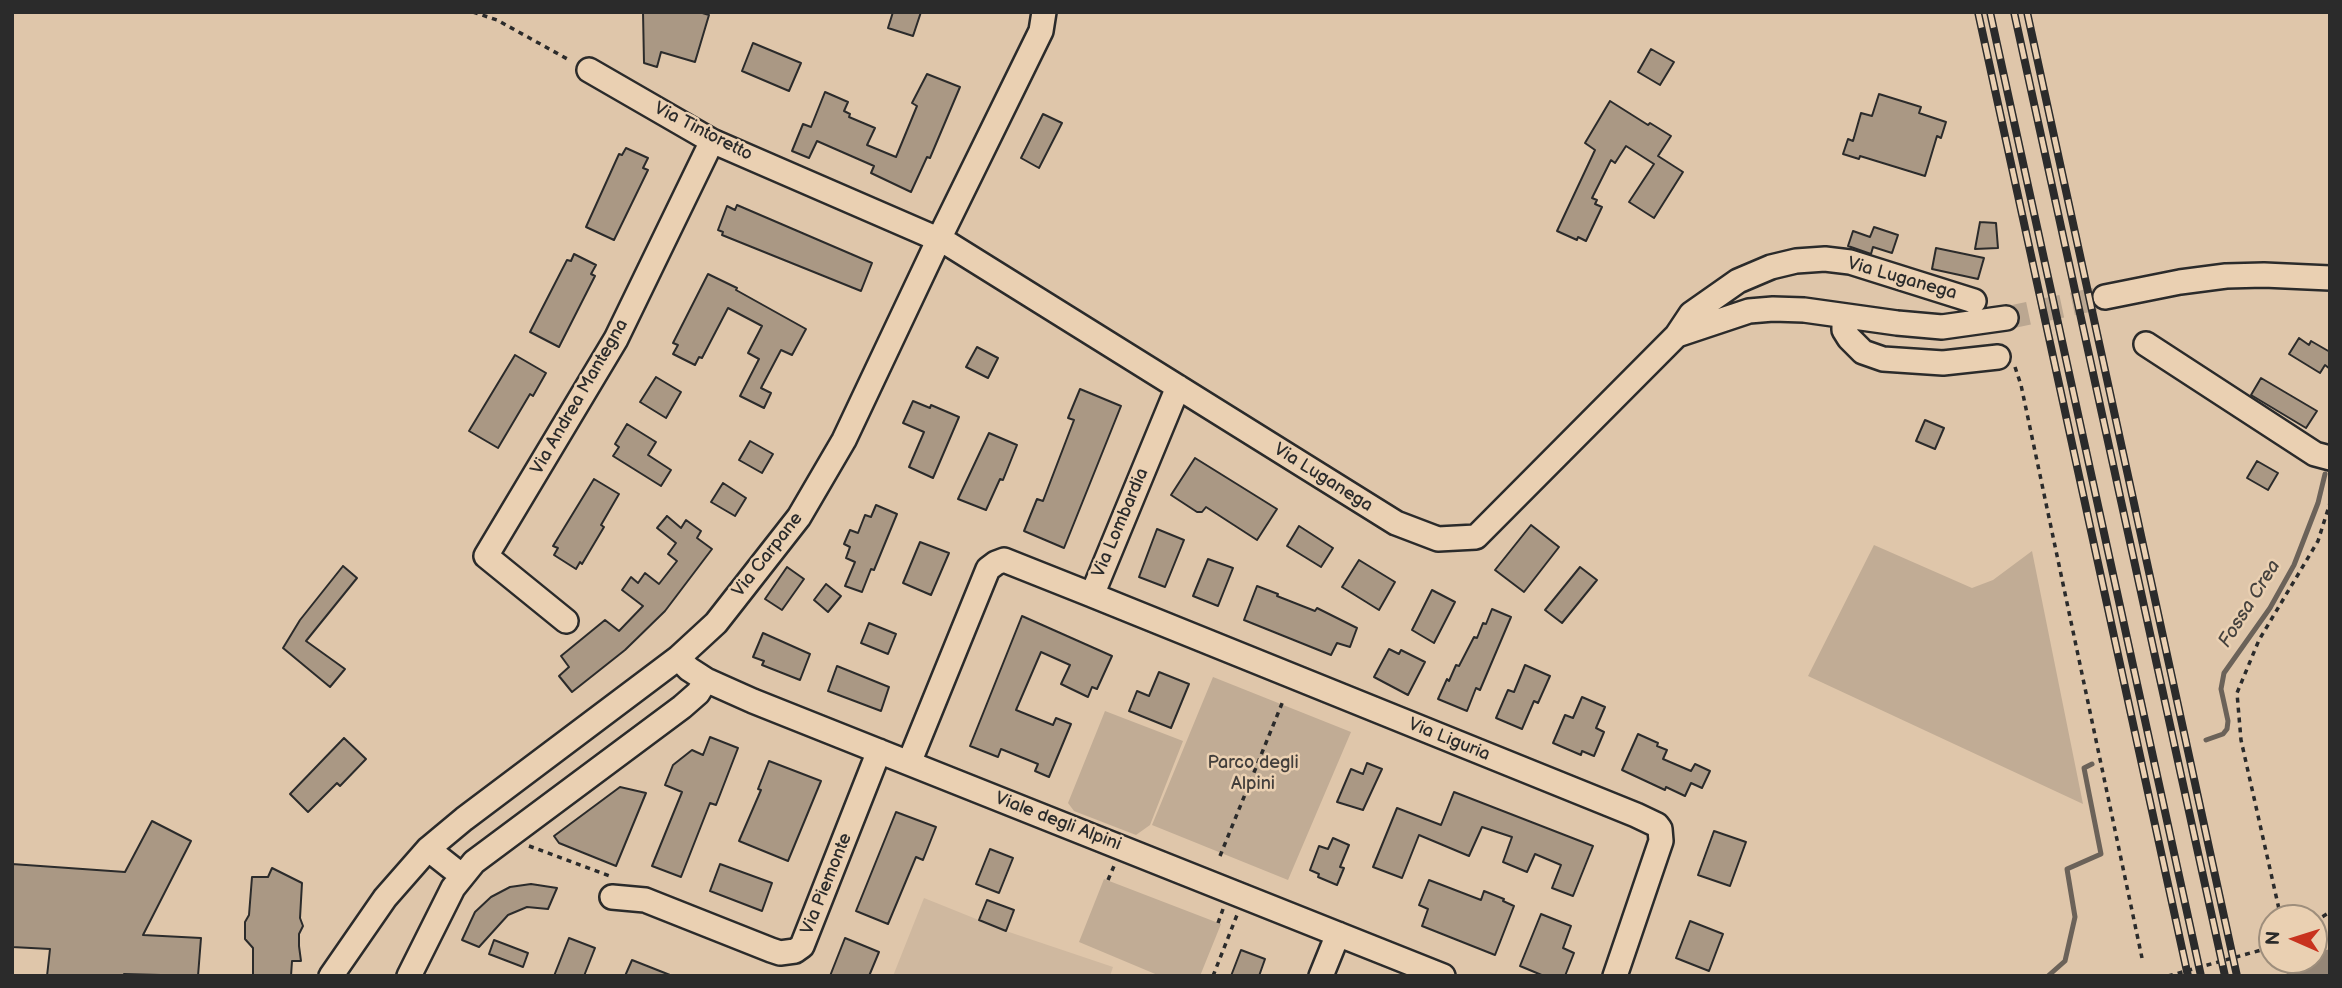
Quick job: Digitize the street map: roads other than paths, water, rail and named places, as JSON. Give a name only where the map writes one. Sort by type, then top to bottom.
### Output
[{"type":"street","name":"Via Carpane","points":[[331,976],[385,898],[428,849],[678,658],[716,623],[799,517],[844,440],[1041,30],[1044,12]]},
{"type":"street","name":"Via Tintoretto","points":[[589,70],[712,141],[939,239]]},
{"type":"street","name":"Via Andrea Mantegna","points":[[566,621],[486,556],[616,340],[712,141]]},
{"type":"street","name":"Via Luganega","points":[[939,239],[1396,523],[1438,539],[1476,537],[1677,335],[1691,314],[1723,291],[1771,267],[1796,261],[1825,259],[1873,268],[1974,301]]},
{"type":"street","points":[[2105,297],[2226,276],[2330,278]]},
{"type":"street","points":[[1739,314],[1749,277]]},
{"type":"street","points":[[1723,291],[1739,314]]},
{"type":"street","name":"Via Luganega","points":[[1677,335],[1739,314],[1804,310],[1942,327],[2006,318]]},
{"type":"street","points":[[1844,316],[1844,330],[1849,338],[1863,352],[1884,359],[1943,363],[1998,357]]},
{"type":"street","points":[[2146,344],[2315,454],[2330,458]]},
{"type":"street","name":"Via Lombardia","points":[[909,763],[988,569],[1004,561],[1092,595],[1178,387]]},
{"type":"street","name":"Via Liguria","points":[[1092,595],[1657,825],[1661,841],[1615,976]]},
{"type":"street","name":"Viale degli Alpini","points":[[678,658],[706,680],[1443,976]]},
{"type":"street","points":[[409,976],[461,876],[474,862],[690,700],[706,680]]},
{"type":"street","name":"Via Piemonte","points":[[612,897],[645,900],[771,950],[780,953],[795,951],[802,946],[879,751]]},
{"type":"street","points":[[428,849],[461,876]]},
{"type":"street","points":[[1321,976],[1338,934]]},
{"type":"waterway","name":"Fossa Crea","points":[[2206,740],[2223,734],[2227,729],[2228,721],[2221,689],[2224,673],[2270,608],[2294,565],[2318,503],[2325,474]]},
{"type":"waterway","name":"Fossa Crea","points":[[2048,976],[2065,961],[2075,917],[2067,869],[2101,854],[2084,768],[2092,764]]},
{"type":"waterway","points":[[2303,976],[2330,966]]},
{"type":"tunnel","points":[[2006,318],[2105,297]]},
{"type":"railway","points":[[1978,12],[2188,976]]},
{"type":"railway","points":[[1990,12],[2201,976]]},
{"type":"railway","points":[[2014,12],[2225,976]]},
{"type":"railway","points":[[2027,12],[2237,976]]},
{"type":"park label","name":"Parco degli Alpini","points":[[1253,773]]}]
